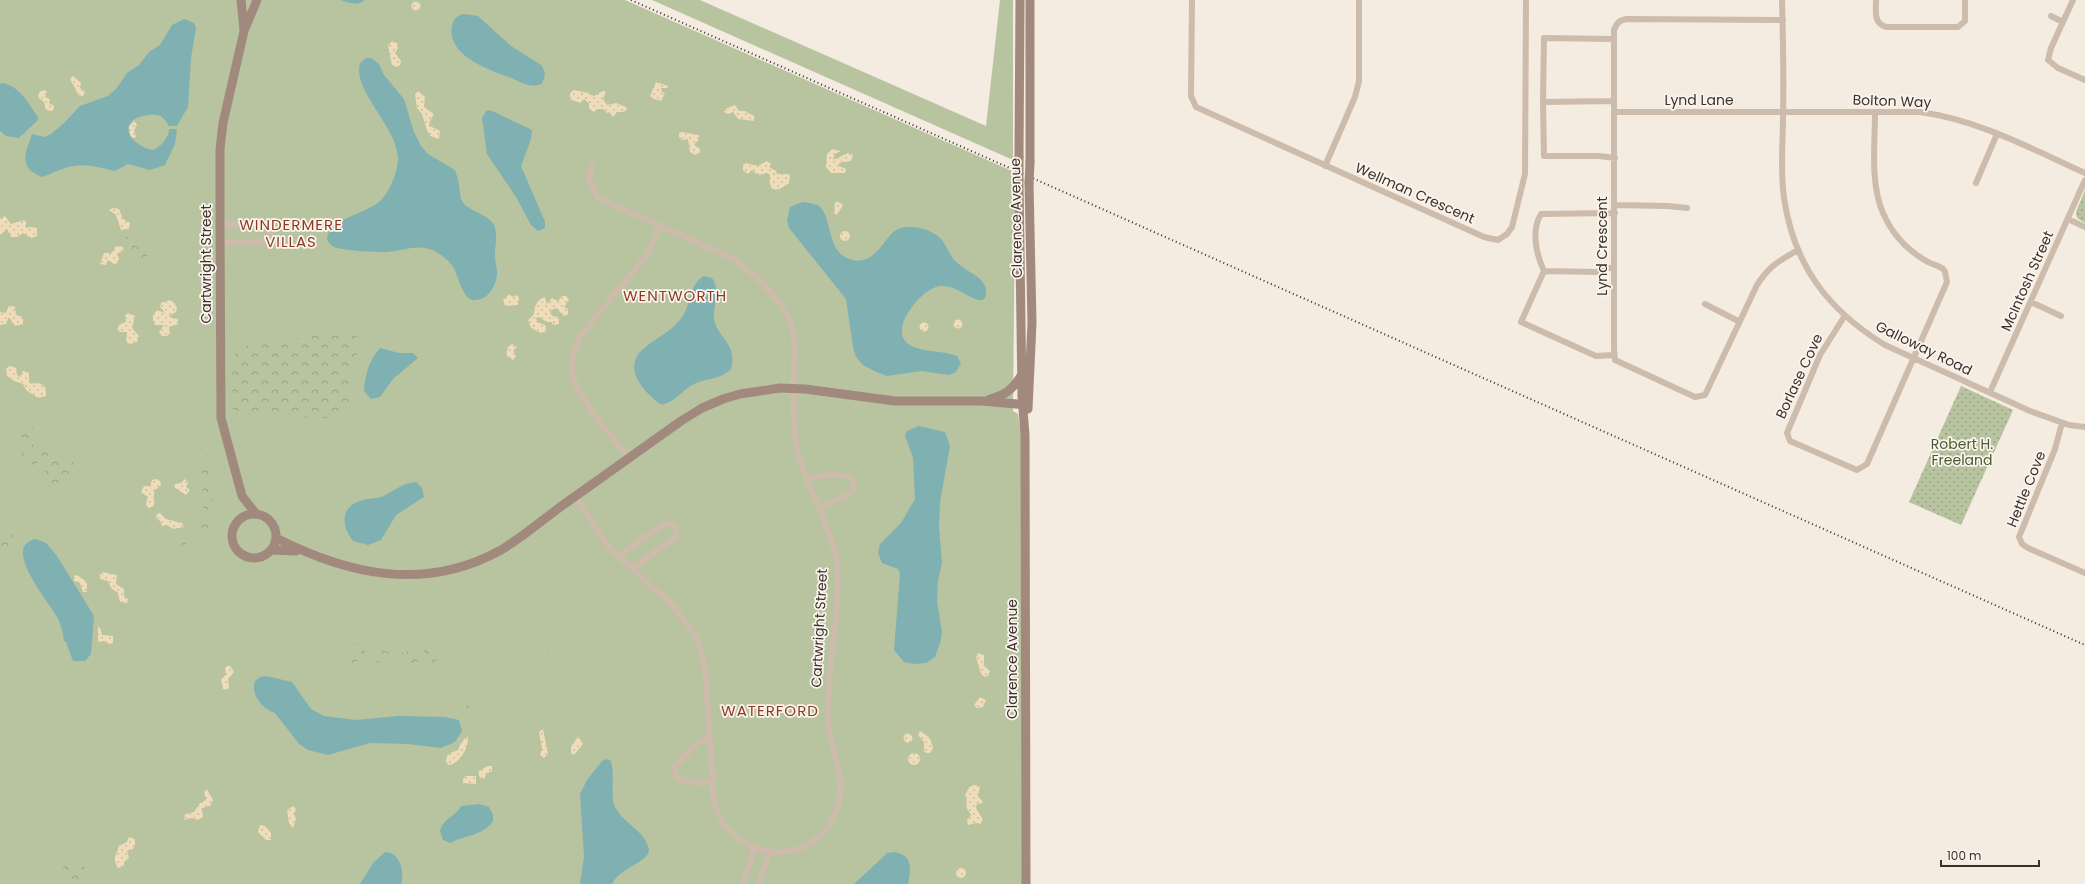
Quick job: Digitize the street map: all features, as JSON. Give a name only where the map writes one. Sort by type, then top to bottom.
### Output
[{"type":"street","name":"Cartwright Street","points":[[241,0],[244,31]]},
{"type":"street","name":"Cartwright Street","points":[[243,518],[242,496],[221,418],[220,149],[223,124],[244,31],[257,0]]},
{"type":"street","name":"Clarence Avenue","points":[[1020,0],[1019,180],[1022,374],[1025,401]]},
{"type":"street","name":"Clarence Avenue","points":[[1026,884],[1025,401],[1032,323],[1030,0]]},
{"type":"street","name":"Wellman Crescent","points":[[1192,0],[1191,96],[1196,107],[1484,237],[1498,240],[1508,234],[1515,217],[1525,174],[1526,0]]},
{"type":"street","points":[[1325,166],[1355,97],[1359,81],[1360,0]]},
{"type":"street","name":"Galloway Road","points":[[1782,0],[1784,197],[1798,250],[1818,286],[1844,317],[1863,332],[1885,345],[2030,411],[2062,423],[2085,427]]},
{"type":"street","points":[[1876,0],[1877,20],[1883,26],[1887,27],[1958,27],[1965,21],[1965,0]]},
{"type":"street","points":[[2073,0],[2048,55],[2048,60],[2058,68],[2085,80]]},
{"type":"street","points":[[2051,16],[2063,22]]},
{"type":"street","name":"Lynd Crescent","points":[[1614,355],[1614,39],[1616,25],[1622,20],[1627,19],[1783,20]]},
{"type":"street","points":[[1614,39],[1544,38],[1543,102],[1544,156],[1598,156],[1615,158]]},
{"type":"street","points":[[1543,102],[1614,101]]},
{"type":"street","name":"Lynd Lane","points":[[1614,112],[1783,112]]},
{"type":"street","name":"Bolton Way","points":[[1783,112],[1920,112],[1943,115],[1980,126],[2085,173]]},
{"type":"street","points":[[1875,113],[1876,180],[1883,213],[1892,230],[1905,245],[1929,263],[1939,266],[1945,271],[1947,282],[1913,358]]},
{"type":"street","points":[[1976,183],[1997,134]]},
{"type":"street","name":"Cartwright Street","points":[[575,497],[609,547],[673,606],[696,636],[705,666],[714,802],[717,814],[724,826],[733,836],[754,849],[769,852],[799,847],[817,838],[831,822],[840,800],[840,779],[828,718],[838,572],[834,547],[796,445],[792,328],[782,308],[753,274],[734,259],[598,198],[589,180],[592,164]]},
{"type":"street","name":"McIntosh Street","points":[[1990,392],[2085,180]]},
{"type":"street","points":[[1615,205],[1668,206],[1686,208]]},
{"type":"street","points":[[1615,213],[1541,214],[1536,222],[1536,241],[1544,271],[1521,322],[1596,356],[1614,355],[1615,360],[1621,364],[1695,397],[1700,397],[1708,390],[1738,321],[1764,275],[1778,261],[1798,250]]},
{"type":"street","points":[[2068,219],[2085,227]]},
{"type":"street","points":[[220,224],[261,224],[268,227],[271,233],[268,240],[262,242],[220,242]]},
{"type":"street","points":[[629,458],[595,416],[577,388],[572,374],[573,354],[581,335],[647,254],[660,226]]},
{"type":"street","points":[[1544,271],[1597,272],[1603,268],[1614,268]]},
{"type":"street","points":[[2031,302],[2060,316]]},
{"type":"street","points":[[1705,304],[1738,321]]},
{"type":"street","name":"Borlase Cove","points":[[1844,317],[1820,355],[1788,428],[1788,437],[1790,441],[1857,470],[1865,466],[1913,358]]},
{"type":"street","points":[[978,401],[1007,394],[1016,385],[1022,374]]},
{"type":"street","points":[[276,538],[304,551],[366,571],[396,575],[435,573],[482,559],[503,549],[629,458],[702,408],[740,394],[766,389],[794,388],[895,401],[1025,401]]},
{"type":"street","name":"Hettle Cove","points":[[2062,423],[2055,449],[2019,537],[2022,544],[2028,548],[2085,573]]},
{"type":"street","points":[[808,478],[828,475],[844,475],[850,477],[853,483],[854,488],[848,495],[819,508]]},
{"type":"street","name":"Cartwright Street","points":[[242,496],[256,514]]},
{"type":"street","points":[[256,514],[271,522],[274,527],[276,538],[271,550],[266,554],[254,558],[248,557],[238,550],[233,539],[233,533],[238,522],[243,518],[256,514]]},
{"type":"street","points":[[619,556],[664,524],[668,523],[675,526],[676,534],[674,538],[632,569]]},
{"type":"street","points":[[271,550],[304,551]]},
{"type":"street","points":[[709,738],[700,742],[676,765],[674,770],[675,775],[682,781],[712,782]]},
{"type":"street","points":[[743,884],[754,849]]},
{"type":"street","points":[[759,884],[769,852]]},
{"type":"green space","points":[[0,0],[625,0],[1012,171],[1012,208],[1015,209],[1013,411],[1018,414],[1021,435],[1022,884],[0,884]]},
{"type":"green space","points":[[652,0],[700,0],[986,126],[1000,0],[1013,0],[1013,160]]},
{"type":"green space","points":[[2085,190],[2085,223],[2077,218],[2076,212]]},
{"type":"green space","points":[[129,231],[136,247],[138,246],[137,238],[140,238],[147,252],[148,262],[143,266],[136,262],[137,261],[132,257],[135,253],[131,249],[133,245],[125,236],[125,233]]},
{"type":"green space","points":[[336,333],[350,333],[356,335],[359,346],[352,370],[350,400],[345,414],[335,418],[242,416],[233,411],[232,359],[237,351],[250,344]]},
{"type":"green space","name":"Robert H. Freeland","points":[[1961,386],[2013,410],[1961,525],[1909,502]]},
{"type":"green space","points":[[25,426],[33,428],[37,434],[32,443],[37,452],[38,448],[43,447],[44,443],[49,444],[49,447],[53,448],[49,455],[59,456],[64,464],[70,464],[70,460],[73,460],[74,469],[69,472],[74,480],[63,487],[57,486],[56,494],[50,491],[51,479],[47,476],[45,467],[41,465],[42,462],[38,460],[36,467],[33,468],[22,456],[20,458],[19,456],[13,456],[12,450],[15,446],[23,452],[26,457],[30,458],[28,454],[31,451],[28,447],[29,445],[20,435],[21,431],[26,430]]},
{"type":"green space","points":[[205,454],[210,456],[210,469],[213,476],[209,480],[213,490],[213,499],[210,509],[213,525],[203,535],[199,534],[200,527],[205,523],[202,495],[204,480],[202,472],[206,461],[204,457]]},
{"type":"green space","points":[[185,456],[188,457],[188,462],[182,468],[179,466],[179,461]]},
{"type":"green space","points":[[0,531],[13,535],[16,546],[12,549],[12,552],[0,553]]},
{"type":"green space","points":[[185,536],[188,542],[178,549],[173,548],[175,541]]},
{"type":"green space","points":[[355,644],[360,644],[366,652],[363,658],[358,658],[353,665],[351,662],[352,658],[349,657],[348,653],[350,650],[348,648]]},
{"type":"green space","points":[[398,648],[403,653],[410,651],[417,652],[419,656],[416,666],[404,666],[395,651]]},
{"type":"green space","points":[[381,650],[389,652],[392,657],[391,662],[386,667],[375,665],[378,660],[376,654]]},
{"type":"green space","points":[[424,650],[434,650],[438,658],[435,662],[428,664],[423,663],[421,659]]},
{"type":"green space","points":[[484,653],[488,653],[492,659],[488,665],[484,665],[480,661],[480,657]]},
{"type":"green space","points":[[543,653],[548,653],[551,656],[551,664],[557,665],[558,667],[555,670],[538,665],[538,658]]},
{"type":"green space","points":[[471,703],[476,706],[478,710],[472,715],[465,713],[462,719],[460,718],[459,714],[467,705]]},
{"type":"green space","points":[[69,863],[78,865],[81,864],[86,868],[83,875],[87,876],[88,883],[60,884],[63,880],[57,877],[58,871],[62,870],[65,865]]},
{"type":"sand","points":[[416,1],[421,6],[416,11],[411,6]]},
{"type":"sand","points":[[392,41],[397,43],[398,48],[395,53],[401,61],[400,65],[396,67],[392,65],[388,46]]},
{"type":"sand","points":[[73,76],[81,83],[80,88],[85,92],[83,96],[78,95],[70,79]]},
{"type":"sand","points":[[656,82],[668,86],[667,88],[661,88],[662,92],[665,93],[661,101],[650,96]]},
{"type":"sand","points":[[42,90],[47,91],[45,97],[50,99],[49,103],[54,106],[53,111],[46,110],[44,102],[39,98],[38,94]]},
{"type":"sand","points":[[574,90],[594,96],[603,91],[606,92],[603,99],[607,105],[616,103],[626,107],[627,110],[617,112],[613,117],[609,112],[607,113],[603,109],[597,109],[594,112],[589,109],[589,103],[584,99],[580,103],[570,99],[570,93]]},
{"type":"sand","points":[[418,91],[425,97],[424,107],[434,114],[429,123],[430,126],[440,131],[439,139],[430,136],[422,114],[417,108],[415,94]]},
{"type":"sand","points":[[735,105],[739,111],[745,111],[754,116],[754,121],[738,119],[733,112],[728,114],[724,112],[725,109]]},
{"type":"sand","points":[[134,121],[137,125],[134,130],[136,137],[133,138],[130,136],[129,127]]},
{"type":"sand","points":[[682,132],[699,135],[699,139],[694,145],[700,149],[700,153],[695,155],[690,152],[688,139],[682,140],[679,137],[679,133]]},
{"type":"sand","points":[[832,149],[841,151],[835,154],[833,160],[848,153],[853,155],[851,161],[839,163],[839,166],[846,169],[845,173],[831,173],[826,167],[827,154]]},
{"type":"sand","points":[[767,161],[771,164],[769,167],[776,171],[777,174],[790,175],[789,183],[777,190],[774,190],[770,185],[770,175],[767,173],[758,175],[752,170],[748,174],[743,170],[743,165],[746,163],[758,166]]},
{"type":"sand","points":[[835,202],[839,202],[843,205],[837,215],[834,213]]},
{"type":"sand","points":[[113,208],[119,209],[123,219],[130,223],[129,229],[121,230],[116,215],[109,210]]},
{"type":"sand","points":[[5,216],[11,224],[24,220],[26,222],[26,228],[37,228],[37,236],[31,238],[23,233],[17,237],[11,237],[7,229],[0,235],[0,219]]},
{"type":"sand","points":[[845,231],[850,236],[845,241],[840,236]]},
{"type":"sand","points":[[115,247],[123,247],[124,250],[117,254],[119,258],[118,263],[114,264],[108,260],[106,265],[100,264],[104,253],[112,253]]},
{"type":"sand","points":[[509,294],[513,297],[515,295],[519,297],[518,305],[505,306],[503,300]]},
{"type":"sand","points":[[562,296],[566,296],[569,300],[564,307],[568,309],[568,314],[564,316],[556,308],[550,311],[552,316],[559,317],[559,324],[554,325],[551,322],[547,322],[539,317],[536,318],[537,322],[545,325],[547,331],[541,333],[531,328],[528,320],[534,314],[535,306],[538,301],[545,297],[547,304],[552,298],[558,301]]},
{"type":"sand","points":[[169,300],[174,302],[177,308],[176,312],[169,317],[178,319],[178,324],[169,327],[170,333],[167,336],[162,336],[159,332],[164,325],[155,325],[153,315],[157,310],[165,313],[160,307],[161,303]]},
{"type":"sand","points":[[9,305],[15,307],[16,315],[23,317],[23,324],[15,326],[9,317],[6,324],[0,325],[0,312],[6,313]]},
{"type":"sand","points":[[129,313],[135,316],[132,328],[139,336],[137,342],[130,344],[126,342],[127,332],[120,332],[117,329],[119,325],[126,322],[125,315]]},
{"type":"sand","points":[[956,320],[960,320],[962,324],[960,328],[956,328],[954,326],[954,322]]},
{"type":"sand","points":[[924,322],[929,327],[924,332],[919,327]]},
{"type":"sand","points":[[512,344],[517,347],[513,351],[516,356],[513,360],[506,355],[508,347]]},
{"type":"sand","points":[[10,366],[16,368],[17,375],[20,377],[23,371],[29,373],[29,383],[39,383],[44,386],[46,389],[46,396],[38,398],[26,390],[23,384],[14,381],[7,376],[6,369]]},
{"type":"sand","points":[[156,479],[160,481],[161,485],[154,491],[154,506],[148,508],[146,504],[148,497],[141,492],[144,486],[150,486],[152,480]]},
{"type":"sand","points":[[185,479],[188,482],[186,487],[190,490],[186,495],[174,487],[175,484],[181,483]]},
{"type":"sand","points":[[160,513],[166,519],[182,523],[184,527],[173,529],[167,525],[162,526],[160,521],[156,518],[157,514]]},
{"type":"sand","points":[[103,572],[117,575],[116,584],[124,589],[124,597],[128,599],[127,603],[120,602],[118,593],[111,588],[108,581],[100,579],[100,574]]},
{"type":"sand","points":[[77,575],[87,582],[87,592],[83,592],[80,583],[74,581],[74,576]]},
{"type":"sand","points":[[98,627],[100,628],[102,635],[113,636],[113,643],[110,644],[103,641],[98,642]]},
{"type":"sand","points":[[978,653],[984,655],[984,666],[990,671],[988,676],[985,677],[981,674],[976,657]]},
{"type":"sand","points":[[230,666],[234,672],[228,679],[229,688],[226,690],[223,689],[221,679],[226,675],[225,668]]},
{"type":"sand","points":[[980,697],[986,700],[983,707],[977,708],[974,705]]},
{"type":"sand","points":[[543,729],[548,754],[544,758],[540,755],[542,749],[539,732]]},
{"type":"sand","points":[[920,731],[930,738],[933,748],[930,753],[926,753],[924,751],[924,742],[918,735]]},
{"type":"sand","points":[[908,733],[913,738],[908,743],[903,738]]},
{"type":"sand","points":[[578,736],[583,744],[574,755],[571,753],[571,747]]},
{"type":"sand","points":[[466,737],[468,737],[467,746],[462,755],[456,762],[448,765],[446,761],[447,756],[458,750]]},
{"type":"sand","points":[[914,753],[918,755],[920,759],[918,763],[914,765],[910,763],[908,759],[910,755]]},
{"type":"sand","points":[[487,766],[492,766],[492,771],[487,773],[484,779],[480,778],[478,772]]},
{"type":"sand","points":[[466,776],[476,776],[476,784],[463,783],[463,779]]},
{"type":"sand","points":[[976,785],[980,787],[978,796],[983,802],[980,804],[977,803],[976,808],[983,820],[981,824],[976,823],[968,825],[967,820],[971,815],[966,807],[967,800],[965,795],[970,786]]},
{"type":"sand","points":[[207,789],[213,800],[210,806],[202,808],[203,817],[198,820],[191,818],[184,820],[185,814],[194,812],[200,803],[206,800],[204,791]]},
{"type":"sand","points":[[293,806],[296,809],[294,814],[296,819],[293,828],[289,823],[287,810]]},
{"type":"sand","points":[[260,825],[265,826],[271,833],[271,840],[266,840],[258,832]]},
{"type":"sand","points":[[129,837],[135,839],[135,844],[133,849],[127,851],[129,858],[124,862],[124,866],[118,868],[115,862],[115,857],[119,846],[127,842]]},
{"type":"sand","points":[[959,868],[963,868],[965,869],[965,877],[959,878],[956,875],[956,871]]},
{"type":"water","points":[[341,0],[364,0],[364,1],[355,4]]},
{"type":"water","points":[[463,14],[478,16],[511,46],[541,65],[545,74],[541,84],[533,86],[525,84],[491,70],[471,60],[462,53],[452,36],[452,26],[456,18]]},
{"type":"water","points":[[184,19],[194,23],[196,28],[191,58],[188,107],[177,126],[169,126],[159,115],[149,115],[138,117],[132,121],[129,127],[129,132],[132,138],[137,143],[153,150],[159,147],[164,141],[168,135],[169,129],[177,129],[175,144],[165,165],[150,170],[128,164],[115,171],[78,165],[62,169],[42,177],[29,169],[25,159],[32,134],[44,137],[51,134],[80,106],[108,96],[116,89],[127,73],[139,65],[149,52],[160,45],[172,25]]},
{"type":"water","points":[[366,58],[371,58],[379,64],[384,75],[404,99],[414,132],[421,146],[428,154],[455,170],[461,199],[464,204],[484,216],[494,225],[496,236],[495,261],[497,275],[492,290],[484,298],[479,300],[470,299],[461,287],[454,268],[442,256],[432,250],[425,248],[413,248],[386,252],[355,251],[337,248],[332,246],[327,240],[333,227],[349,217],[375,205],[381,200],[387,193],[397,167],[398,154],[394,141],[363,87],[359,75],[360,63]]},
{"type":"water","points":[[2,83],[14,87],[27,101],[38,117],[37,121],[19,138],[6,136],[0,131],[0,84]]},
{"type":"water","points":[[490,110],[532,130],[531,139],[521,166],[545,222],[545,228],[538,231],[531,225],[516,197],[487,154],[482,118],[486,111]]},
{"type":"water","points":[[802,202],[815,204],[821,208],[827,219],[836,248],[847,258],[865,260],[878,251],[898,229],[916,227],[937,235],[942,240],[952,257],[965,269],[981,280],[986,288],[985,298],[983,300],[972,298],[947,286],[933,288],[917,301],[910,310],[902,328],[903,336],[907,343],[912,346],[957,356],[961,363],[956,372],[949,375],[921,371],[887,376],[863,365],[856,357],[853,347],[846,299],[789,228],[787,220],[790,207]]},
{"type":"water","points":[[704,276],[712,278],[715,283],[716,293],[714,318],[718,331],[732,352],[731,369],[727,373],[718,377],[694,384],[673,400],[660,404],[647,393],[637,379],[634,364],[637,356],[643,349],[679,322],[686,311],[693,289],[699,279]]},
{"type":"water","points":[[380,348],[399,353],[413,353],[418,358],[393,379],[380,397],[371,399],[364,391],[365,379],[370,363]]},
{"type":"water","points":[[919,426],[945,432],[950,446],[940,502],[939,527],[942,563],[938,581],[937,601],[942,632],[941,640],[935,657],[926,663],[915,664],[904,662],[894,650],[900,574],[898,569],[882,563],[878,553],[880,544],[901,523],[915,499],[913,458],[905,436],[907,431]]},
{"type":"water","points":[[416,482],[422,488],[424,497],[396,515],[381,540],[368,545],[353,541],[346,530],[344,518],[348,508],[365,499],[381,497],[402,486]]},
{"type":"water","points":[[36,539],[46,543],[57,556],[94,616],[91,654],[85,661],[73,661],[66,642],[64,641],[62,629],[58,620],[30,575],[25,563],[23,552],[26,544]]},
{"type":"water","points":[[266,676],[292,682],[311,709],[324,716],[356,720],[398,716],[445,717],[459,720],[462,731],[455,742],[441,748],[408,744],[370,743],[328,755],[308,750],[299,744],[275,713],[262,705],[256,696],[254,691],[255,681],[260,677]]},
{"type":"water","points":[[606,759],[611,761],[614,804],[617,811],[644,837],[649,851],[643,859],[616,878],[612,884],[580,884],[584,856],[580,794],[587,780],[602,761]]},
{"type":"water","points":[[479,804],[489,807],[493,815],[493,821],[489,826],[484,830],[450,843],[443,840],[440,831],[442,826],[459,810],[461,806]]},
{"type":"water","points":[[385,852],[394,855],[398,859],[402,869],[401,884],[360,884],[373,863]]},
{"type":"water","points":[[894,852],[905,856],[908,859],[910,873],[908,884],[854,884],[887,853]]},
{"type":"railway","points":[[631,0],[2085,645]]},
{"type":"district","name":"WINDERMERE VILLAS","points":[[291,232]]},
{"type":"district","name":"WENTWORTH","points":[[675,295]]},
{"type":"district","name":"WATERFORD","points":[[770,710]]}]
